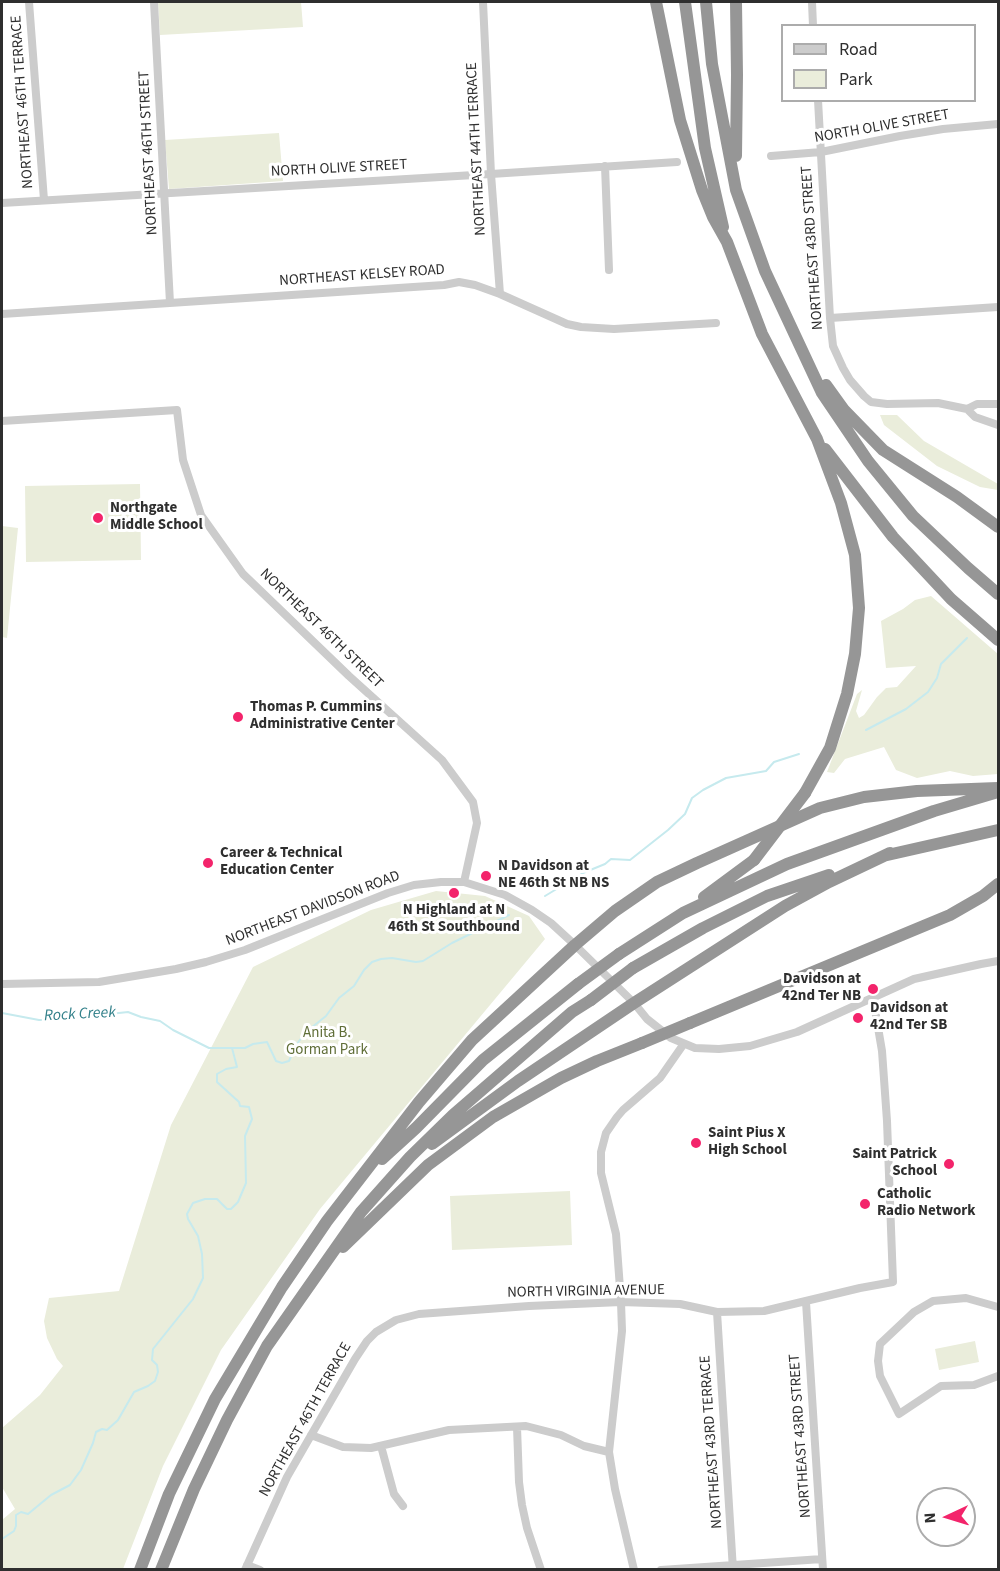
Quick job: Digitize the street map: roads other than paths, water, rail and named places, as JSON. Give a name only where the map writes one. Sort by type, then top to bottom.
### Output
[{"type":"highway","points":[[656,2],[688,148],[713,217],[727,242]]},
{"type":"highway","points":[[355,1184],[416,1128],[483,1060],[578,984],[619,954],[683,913],[754,860],[806,794],[830,748],[847,694],[855,654],[859,608],[855,555],[841,503],[817,439],[762,334],[727,242],[705,148],[686,2]]},
{"type":"highway","points":[[706,2],[712,64],[736,190],[765,271],[822,393],[876,471],[913,516],[999,594]]},
{"type":"highway","points":[[736,2],[736,190]]},
{"type":"highway","points":[[804,355],[844,410],[883,450],[967,503],[999,527]]},
{"type":"highway","points":[[817,439],[893,537],[951,599],[999,640]]},
{"type":"highway","points":[[683,913],[787,864],[999,790]]},
{"type":"highway","points":[[140,1569],[169,1494],[215,1400],[282,1287],[327,1221],[419,1102],[472,1040],[575,945],[615,911],[657,882],[820,808],[864,797],[917,791],[999,790]]},
{"type":"highway","points":[[161,1569],[194,1489],[267,1346],[361,1212],[410,1157],[453,1115],[572,1012],[633,968],[703,928],[767,896],[890,853],[999,830]]},
{"type":"highway","points":[[410,1157],[434,1143],[518,1081],[634,1003],[792,902],[890,853]]},
{"type":"highway","points":[[323,1267],[428,1165],[460,1139],[561,1078],[950,915],[999,884]]},
{"type":"street","name":"NORTHEAST 46TH TERRACE","points":[[29,2],[44,200]]},
{"type":"street","name":"NORTHEAST 46TH STREET","points":[[154,2],[170,303]]},
{"type":"street","name":"NORTHEAST 44TH TERRACE","points":[[483,2],[491,174],[500,294]]},
{"type":"street","points":[[812,2],[813,24]]},
{"type":"street","name":"NORTHEAST 43RD STREET","points":[[818,102],[830,318],[833,346],[843,368],[850,380],[871,402],[938,403],[968,409]]},
{"type":"street","name":"NORTH OLIVE STREET","points":[[771,156],[821,152],[943,129],[999,124]]},
{"type":"street","name":"NORTH OLIVE STREET","points":[[2,203],[677,162]]},
{"type":"street","points":[[605,166],[609,270]]},
{"type":"street","name":"NORTHEAST KELSEY ROAD","points":[[2,314],[444,285],[459,282],[500,294],[567,324],[580,327],[614,329],[716,323]]},
{"type":"street","points":[[830,318],[999,307]]},
{"type":"street","points":[[999,404],[977,404],[968,409],[975,417],[999,425]]},
{"type":"street","name":"NORTHEAST 46TH STREET","points":[[2,421],[177,410],[183,460],[201,515],[243,574],[442,760],[473,802],[477,823],[464,882]]},
{"type":"street","name":"NORTHEAST DAVIDSON ROAD","points":[[2,984],[99,982],[176,969],[245,950],[388,893],[414,885],[441,882],[464,882],[505,896],[532,910],[551,923],[575,945],[634,1003],[647,1019],[670,1038],[695,1048],[719,1049],[750,1046],[797,1032],[914,980],[999,961]]},
{"type":"street","name":"NORTH VIRGINIA AVENUE","points":[[386,1325],[407,1316],[419,1314],[621,1302],[680,1304],[717,1312],[764,1311],[893,1282],[888,1121],[882,1051],[873,998]]},
{"type":"street","points":[[634,1569],[615,1489],[609,1452],[622,1331],[616,1234],[601,1173],[601,1152],[606,1133],[617,1117],[660,1078],[683,1044]]},
{"type":"street","points":[[999,1307],[966,1298],[933,1301],[914,1312],[880,1344],[878,1361],[880,1376],[899,1414],[941,1386],[974,1384],[999,1376]]},
{"type":"street","name":"NORTHEAST 43RD STREET","points":[[806,1302],[823,1569]]},
{"type":"street","name":"NORTHEAST 43RD TERRACE","points":[[717,1312],[733,1567]]},
{"type":"street","name":"NORTHEAST 46TH TERRACE","points":[[246,1567],[287,1477],[310,1435],[367,1341],[386,1325]]},
{"type":"street","points":[[310,1435],[343,1447],[357,1448],[381,1446],[449,1430],[526,1426],[561,1435],[584,1446],[609,1452]]},
{"type":"street","points":[[517,1427],[518,1471],[522,1505],[540,1569]]},
{"type":"street","points":[[381,1446],[394,1494],[403,1506]]},
{"type":"street","points":[[661,1569],[733,1567],[822,1559]]},
{"type":"street","points":[[246,1567],[260,1569]]},
{"type":"waterway","name":"Rock Creek","points":[[866,730],[906,709],[928,692],[937,678],[941,664],[967,638]]},
{"type":"waterway","name":"Rock Creek","points":[[545,896],[611,859],[630,860],[685,814],[692,798],[703,790],[726,778],[766,771],[774,762],[799,754]]},
{"type":"waterway","name":"Rock Creek","points":[[2,1013],[39,1020],[55,1020],[128,1012],[160,1021],[209,1048],[245,1048],[267,1042],[276,1061],[282,1063],[289,1061],[296,1045],[306,1032],[326,1016],[339,998],[354,986],[372,962],[392,958],[423,961],[452,943],[509,915]]},
{"type":"waterway","points":[[2,1539],[14,1531],[16,1515],[21,1512],[28,1514],[51,1495],[70,1485],[81,1470],[96,1432],[102,1429],[107,1430],[118,1420],[134,1392],[155,1381],[158,1372],[157,1365],[152,1360],[153,1349],[193,1299],[203,1278],[202,1254],[198,1236],[187,1214],[193,1203],[205,1199],[217,1199],[227,1209],[231,1209],[238,1202],[246,1183],[245,1136],[252,1119],[249,1107],[240,1106],[239,1102],[217,1082],[217,1074],[237,1067],[232,1048]]},
{"type":"place","name":"Northgate Middle School","points":[[98,518]]},
{"type":"place","name":"Thomas P. Cummins Administrative Center","points":[[238,717]]},
{"type":"place","name":"Career & Technical Education Center","points":[[208,863]]},
{"type":"place","name":"N Davidson at NE 46th St NB NS","points":[[486,876]]},
{"type":"place","name":"N Highland at N 46th St Southbound","points":[[454,893]]},
{"type":"place","name":"Davidson at 42nd Ter NB","points":[[873,989]]},
{"type":"place","name":"Davidson at 42nd Ter SB","points":[[858,1018]]},
{"type":"place","name":"Saint Pius X High School","points":[[696,1143]]},
{"type":"place","name":"Saint Patrick School","points":[[949,1164]]},
{"type":"place","name":"Catholic Radio Network","points":[[865,1204]]},
{"type":"park label","name":"Anita B. Gorman Park","points":[[327,1042]]}]
